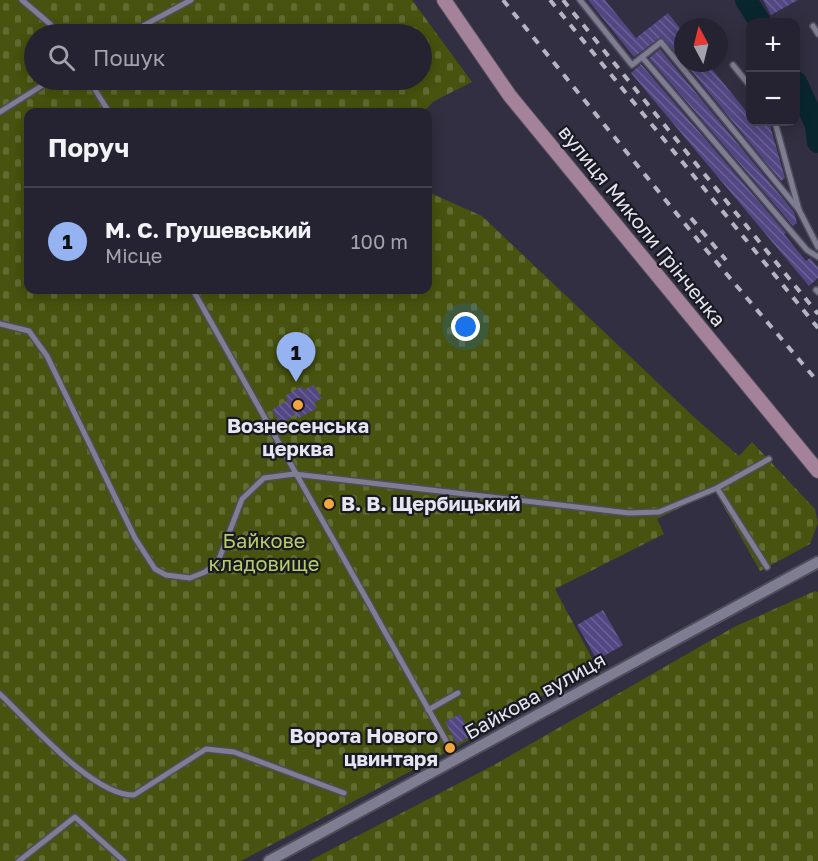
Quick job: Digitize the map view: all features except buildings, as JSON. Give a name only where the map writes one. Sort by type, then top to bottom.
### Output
[{"type":"main road","name":"вулиця Миколи Грінченка","points":[[444,0],[510,96],[818,471]]},
{"type":"street","name":"Байкова вулиця","points":[[268,861],[818,562]]},
{"type":"lane","points":[[22,0],[50,24]]},
{"type":"lane","points":[[147,24],[191,0]]},
{"type":"lane","points":[[580,0],[632,65],[661,42],[800,210]]},
{"type":"lane","points":[[813,26],[818,34]]},
{"type":"lane","points":[[642,57],[807,249],[818,256]]},
{"type":"lane","points":[[733,65],[746,81]]},
{"type":"lane","points":[[0,112],[35,90]]},
{"type":"lane","points":[[96,90],[107,108]]},
{"type":"lane","points":[[776,126],[800,210],[818,247]]},
{"type":"lane","points":[[195,294],[294,474],[457,760]]},
{"type":"lane","points":[[0,324],[29,331],[47,356],[135,538],[155,569],[166,575],[190,578],[205,572],[218,562],[242,499],[264,478],[294,474],[629,513],[659,512],[717,488],[769,459]]},
{"type":"lane","points":[[717,488],[767,567]]},
{"type":"lane","points":[[428,710],[458,693]]},
{"type":"lane","points":[[0,694],[73,766],[123,795],[134,795],[206,749],[234,752],[344,793]]},
{"type":"lane","points":[[19,861],[75,817],[124,861]]},
{"type":"green space","name":"Байкове кладовище","points":[[0,0],[412,0],[430,24],[24,24],[24,90],[432,90],[432,27],[472,82],[434,101],[427,108],[24,108],[24,294],[432,294],[432,194],[482,216],[695,418],[739,456],[752,442],[815,509],[818,523],[810,544],[760,571],[715,491],[657,519],[664,534],[555,589],[595,664],[460,745],[241,861],[0,861]]},
{"type":"green space","points":[[815,591],[818,592],[818,861],[309,861],[494,765],[734,627]]},
{"type":"waterway","points":[[746,0],[757,18]]},
{"type":"waterway","points":[[800,91],[816,125],[818,142]]},
{"type":"railway","points":[[503,0],[702,245],[818,382]]},
{"type":"railway","points":[[550,0],[818,328]]},
{"type":"railway","points":[[563,0],[818,314]]},
{"type":"railway","points":[[691,218],[726,260]]},
{"type":"place","name":"М. С. Грушевський","points":[[296,382]]},
{"type":"place","name":"Вознесенська церква","points":[[298,405]]},
{"type":"place","name":"В. В. Щербицький","points":[[329,504]]},
{"type":"place","name":"Ворота Нового цвинтаря","points":[[450,748]]}]
